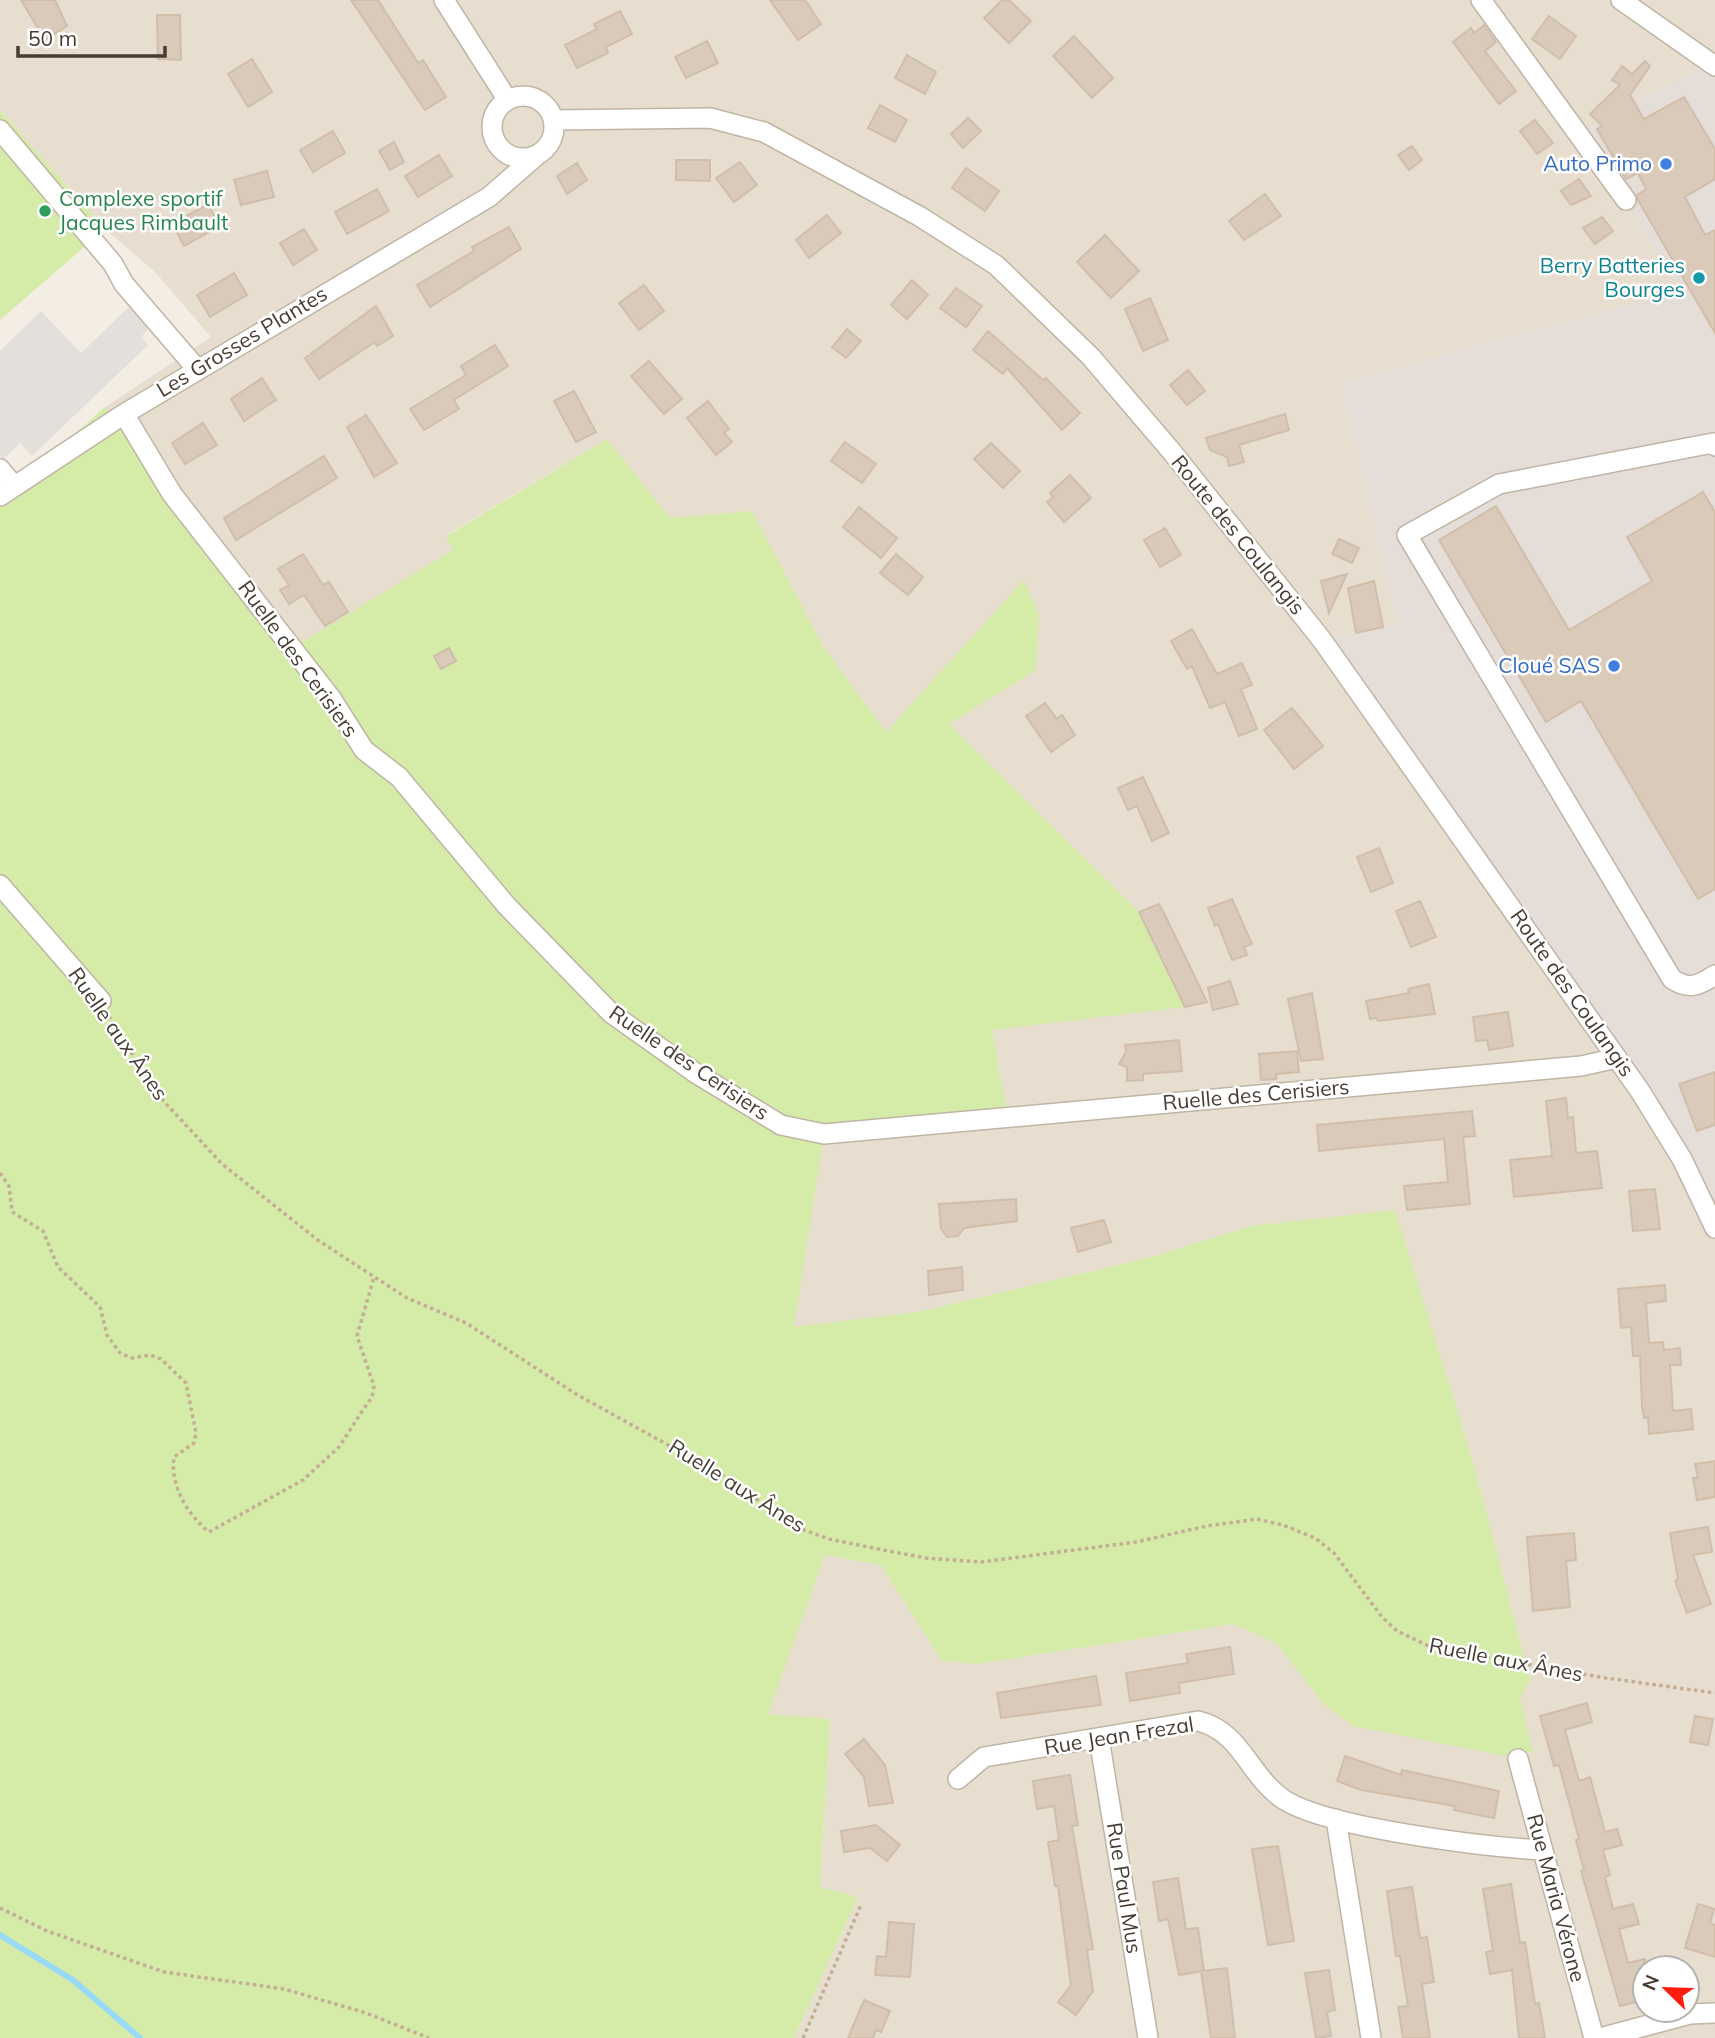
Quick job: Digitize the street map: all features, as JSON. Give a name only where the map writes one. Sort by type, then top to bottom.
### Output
[{"type":"street","points":[[444,0],[508,99]]},
{"type":"street","points":[[1481,0],[1626,200]]},
{"type":"street","points":[[1620,0],[1715,66]]},
{"type":"street","points":[[517,96],[536,98],[551,111],[554,120],[549,145],[536,156],[525,159],[505,153],[497,145],[491,125],[499,106],[517,96]]},
{"type":"street","name":"Route des Coulangis","points":[[554,120],[710,118],[764,132],[919,216],[996,265],[1091,356],[1172,452],[1322,640],[1617,1058],[1682,1159],[1715,1228]]},
{"type":"street","points":[[0,130],[113,264],[132,294],[197,369]]},
{"type":"street","points":[[489,197],[505,153]]},
{"type":"street","name":"Les Grosses Plantes","points":[[7,491],[197,369],[489,197],[536,156]]},
{"type":"street","name":"Ruelle des Cerisiers","points":[[124,414],[172,494],[331,698],[364,750],[399,777],[506,905],[611,1013],[697,1074],[781,1125],[824,1134],[1581,1066],[1617,1058]]},
{"type":"street","points":[[1715,446],[1713,443],[1499,484],[1407,535],[1671,979],[1684,987],[1698,986],[1715,975]]},
{"type":"street","points":[[0,469],[7,491]]},
{"type":"street","name":"Ruelle aux Ânes","points":[[0,885],[100,1001]]},
{"type":"street","name":"Rue Jean Frezal","points":[[958,1779],[984,1757],[1198,1721],[1212,1724],[1232,1739],[1270,1788],[1283,1799],[1317,1815],[1505,1847],[1543,1850]]},
{"type":"street","name":"Rue Paul Mus","points":[[1099,1738],[1148,2038]]},
{"type":"street","name":"Rue Maria Vérone","points":[[1518,1759],[1594,2038]]},
{"type":"street","points":[[1336,1819],[1371,2038]]},
{"type":"street","points":[[1600,2038],[1690,2014],[1715,2013]]},
{"type":"path","name":"Ruelle aux Ânes","points":[[100,1001],[157,1094],[222,1164],[319,1241],[407,1298],[466,1323],[576,1394],[691,1456],[796,1527],[829,1539],[926,1558],[981,1562],[1136,1542],[1207,1526],[1257,1519],[1283,1525],[1315,1538],[1334,1553],[1382,1617],[1415,1642],[1433,1648],[1580,1674],[1715,1693]]},
{"type":"path","points":[[0,1173],[9,1186],[12,1212],[43,1231],[58,1267],[100,1307],[107,1335],[120,1353],[132,1358],[150,1355],[161,1359],[186,1383],[196,1433],[194,1443],[174,1457],[173,1470],[182,1501],[209,1532],[303,1480],[323,1465],[339,1447],[367,1405],[374,1386],[357,1336],[374,1277]]},
{"type":"path","points":[[803,2038],[861,1905]]},
{"type":"path","points":[[0,1908],[47,1931],[164,1972],[284,1989],[366,2013],[429,2038]]},
{"type":"shaded area","points":[[0,0],[1715,0],[1715,66],[1578,132],[1682,290],[1342,383],[1398,624],[1323,640],[1640,1091],[1715,1228],[1715,2038],[794,2038],[858,1897],[820,1887],[830,1719],[767,1714],[825,1555],[881,1565],[942,1661],[977,1664],[1233,1624],[1276,1643],[1324,1704],[1520,1699],[1530,1679],[1472,1458],[1395,1211],[1251,1226],[1148,1258],[918,1312],[793,1328],[824,1134],[1008,1118],[992,1030],[1139,912],[949,724],[1036,670],[1024,581],[886,732],[824,648],[752,511],[670,518],[607,439],[446,535],[453,550],[286,653],[209,553],[105,407],[211,337],[156,273],[105,229],[0,110]]},
{"type":"shaded area","points":[[1710,62],[1715,66],[1715,1228],[1682,1159],[1322,640],[1398,624],[1341,383],[1682,290],[1578,132]]},
{"type":"shaded area","points":[[129,307],[149,328],[141,337],[148,345],[32,456],[20,443],[3,459],[0,455],[0,351],[41,311],[81,353]]},
{"type":"green space","name":"Complexe sportif Jacques Rimbault","points":[[0,110],[105,229],[0,320]]},
{"type":"green space","points":[[105,407],[209,553],[286,652],[453,550],[446,536],[607,439],[670,518],[752,511],[824,648],[886,732],[1024,580],[1039,615],[1036,670],[949,724],[1139,912],[1185,1007],[992,1030],[1008,1118],[824,1134],[794,1327],[918,1312],[1148,1258],[1251,1226],[1395,1210],[1472,1458],[1530,1679],[1520,1699],[1533,1752],[1501,1755],[1353,1726],[1324,1704],[1276,1643],[1233,1624],[977,1664],[942,1661],[881,1565],[825,1555],[768,1714],[830,1719],[820,1887],[858,1897],[794,2038],[0,2038],[0,501]]},
{"type":"building","points":[[21,0],[55,0],[67,26],[45,40]]},
{"type":"building","points":[[351,0],[378,0],[418,63],[423,60],[446,97],[425,110]]},
{"type":"building","points":[[770,0],[805,0],[821,24],[798,40]]},
{"type":"building","points":[[1002,0],[1009,0],[1031,21],[1009,43],[984,18]]},
{"type":"building","points":[[620,11],[632,34],[606,47],[608,53],[577,68],[565,45],[597,29],[594,24]]},
{"type":"building","points":[[157,15],[180,15],[181,60],[158,59]]},
{"type":"building","points":[[1549,16],[1576,36],[1560,59],[1532,39]]},
{"type":"building","points":[[1484,25],[1496,42],[1485,51],[1516,91],[1499,104],[1453,42],[1471,28],[1474,33]]},
{"type":"building","points":[[1074,36],[1113,78],[1092,98],[1053,56]]},
{"type":"building","points":[[707,41],[718,63],[686,78],[675,57]]},
{"type":"building","points":[[907,55],[936,72],[925,94],[895,78]]},
{"type":"building","points":[[252,59],[272,92],[248,107],[228,74]]},
{"type":"building","name":"Auto Primo","points":[[1645,61],[1650,66],[1630,95],[1644,119],[1684,97],[1715,149],[1715,179],[1685,197],[1705,235],[1715,230],[1715,333],[1638,200],[1637,195],[1646,189],[1638,173],[1626,179],[1597,129],[1602,126],[1590,114],[1620,85],[1612,80],[1622,66],[1632,74]]},
{"type":"building","points":[[880,105],[907,120],[895,142],[868,128]]},
{"type":"building","points":[[968,118],[981,131],[963,148],[951,134]]},
{"type":"building","points":[[1535,120],[1553,143],[1537,154],[1520,131]]},
{"type":"building","points":[[333,131],[345,153],[313,172],[300,150]]},
{"type":"building","points":[[394,142],[404,162],[390,170],[379,151]]},
{"type":"building","points":[[1412,146],[1422,160],[1409,170],[1398,155]]},
{"type":"building","points":[[439,155],[452,176],[418,197],[405,176]]},
{"type":"building","points":[[676,160],[710,160],[710,181],[676,180]]},
{"type":"building","points":[[740,162],[757,185],[734,202],[716,178]]},
{"type":"building","points":[[577,163],[587,180],[567,194],[557,176]]},
{"type":"building","points":[[966,168],[999,191],[985,211],[952,188]]},
{"type":"building","points":[[267,171],[274,197],[241,205],[234,180]]},
{"type":"building","points":[[1579,179],[1591,196],[1571,205],[1561,191]]},
{"type":"building","points":[[377,189],[389,211],[347,234],[335,212]]},
{"type":"building","points":[[1265,194],[1281,216],[1244,240],[1229,221]]},
{"type":"building","points":[[208,204],[220,226],[184,246],[172,224]]},
{"type":"building","points":[[827,215],[841,233],[809,258],[796,240]]},
{"type":"building","points":[[1602,217],[1613,231],[1595,244],[1583,228]]},
{"type":"building","points":[[509,227],[521,249],[430,307],[417,285],[474,251],[472,247]]},
{"type":"building","points":[[304,229],[317,250],[293,265],[280,243]]},
{"type":"building","points":[[1105,235],[1139,271],[1111,298],[1077,262]]},
{"type":"building","points":[[234,273],[247,295],[210,317],[197,295]]},
{"type":"building","points":[[912,280],[928,295],[907,319],[891,305]]},
{"type":"building","points":[[644,285],[664,311],[639,330],[619,303]]},
{"type":"building","points":[[956,288],[982,306],[966,327],[940,308]]},
{"type":"building","points":[[1150,298],[1168,340],[1143,351],[1125,309]]},
{"type":"building","points":[[376,306],[393,336],[377,346],[375,342],[319,379],[305,358]]},
{"type":"building","points":[[847,329],[861,341],[846,358],[832,347]]},
{"type":"building","points":[[988,331],[1043,380],[1046,378],[1080,413],[1062,430],[1007,368],[1003,374],[973,350]]},
{"type":"building","points":[[495,345],[508,366],[454,400],[459,409],[424,430],[410,409],[466,375],[461,366]]},
{"type":"building","points":[[649,361],[682,399],[664,414],[631,376]]},
{"type":"building","points":[[1188,370],[1205,391],[1187,405],[1170,385]]},
{"type":"building","points":[[262,378],[276,400],[244,421],[231,399]]},
{"type":"building","points":[[574,391],[596,432],[576,442],[554,401]]},
{"type":"building","points":[[708,401],[729,429],[724,433],[732,442],[716,455],[687,418]]},
{"type":"building","points":[[1285,414],[1289,430],[1239,445],[1244,462],[1229,466],[1227,457],[1210,450],[1206,438]]},
{"type":"building","points":[[366,415],[397,463],[374,477],[347,427]]},
{"type":"building","points":[[203,423],[217,445],[185,464],[172,443]]},
{"type":"building","points":[[845,442],[876,464],[862,483],[831,461]]},
{"type":"building","points":[[991,443],[1020,471],[1003,488],[974,459]]},
{"type":"building","points":[[324,456],[337,478],[236,540],[224,518]]},
{"type":"building","points":[[1070,475],[1091,498],[1064,522],[1047,502],[1053,497],[1050,493]]},
{"type":"building","name":"Cloué SAS","points":[[1703,492],[1715,512],[1715,889],[1698,899],[1581,701],[1546,722],[1439,540],[1496,506],[1569,630],[1652,581],[1627,537]]},
{"type":"building","points":[[859,507],[897,538],[881,558],[843,527]]},
{"type":"building","points":[[1165,528],[1181,555],[1160,567],[1144,540]]},
{"type":"building","points":[[1339,539],[1359,548],[1352,563],[1332,554]]},
{"type":"building","points":[[303,554],[323,585],[329,582],[348,612],[325,626],[304,595],[289,604],[280,590],[289,585],[278,569]]},
{"type":"building","points":[[896,554],[923,577],[908,595],[880,573]]},
{"type":"building","points":[[1347,574],[1329,613],[1321,581]]},
{"type":"building","points":[[1374,581],[1383,627],[1356,633],[1348,588]]},
{"type":"building","points":[[1192,629],[1217,674],[1242,663],[1252,685],[1241,689],[1257,729],[1239,736],[1225,702],[1210,708],[1192,666],[1187,669],[1171,641]]},
{"type":"building","points":[[449,648],[456,661],[441,669],[434,656]]},
{"type":"building","points":[[1045,703],[1057,719],[1062,715],[1075,735],[1051,752],[1026,716]]},
{"type":"building","points":[[1292,708],[1323,746],[1294,769],[1264,730]]},
{"type":"building","points":[[1143,777],[1169,833],[1152,841],[1137,806],[1128,810],[1118,788]]},
{"type":"building","points":[[1379,848],[1393,883],[1371,892],[1357,857]]},
{"type":"building","points":[[1232,899],[1252,944],[1244,947],[1247,955],[1232,960],[1218,924],[1215,926],[1208,908]]},
{"type":"building","points":[[1420,901],[1436,937],[1411,947],[1396,911]]},
{"type":"building","points":[[1159,904],[1207,1002],[1185,1007],[1139,912]]},
{"type":"building","points":[[1230,981],[1238,1004],[1213,1010],[1208,988]]},
{"type":"building","points":[[1429,984],[1435,1014],[1378,1021],[1377,1018],[1370,1019],[1366,1001],[1409,993],[1408,989]]},
{"type":"building","points":[[1312,993],[1323,1059],[1301,1061],[1288,999]]},
{"type":"building","points":[[1508,1012],[1513,1046],[1489,1050],[1487,1040],[1476,1041],[1473,1017]]},
{"type":"building","points":[[1179,1040],[1182,1071],[1143,1074],[1143,1080],[1127,1081],[1127,1067],[1119,1064],[1126,1052],[1125,1045]]},
{"type":"building","points":[[1297,1051],[1299,1072],[1276,1074],[1276,1079],[1261,1080],[1259,1054]]},
{"type":"building","points":[[1715,1072],[1715,1125],[1697,1131],[1679,1084]]},
{"type":"building","points":[[1566,1098],[1568,1118],[1573,1117],[1576,1153],[1597,1151],[1602,1188],[1514,1197],[1510,1160],[1552,1156],[1546,1101]]},
{"type":"building","points":[[1472,1111],[1475,1136],[1463,1137],[1470,1204],[1407,1210],[1404,1186],[1448,1182],[1444,1139],[1319,1151],[1317,1125]]},
{"type":"building","points":[[1655,1189],[1660,1229],[1633,1231],[1629,1191]]},
{"type":"building","points":[[1016,1199],[1017,1221],[964,1228],[958,1236],[947,1237],[941,1229],[939,1204]]},
{"type":"building","points":[[1104,1220],[1111,1242],[1078,1252],[1071,1228]]},
{"type":"building","points":[[962,1267],[963,1290],[929,1295],[928,1271]]},
{"type":"building","points":[[1665,1285],[1666,1301],[1646,1303],[1649,1343],[1663,1342],[1664,1350],[1680,1348],[1681,1365],[1670,1365],[1673,1411],[1691,1409],[1693,1429],[1649,1434],[1648,1417],[1644,1418],[1642,1406],[1640,1356],[1633,1356],[1631,1327],[1621,1328],[1618,1289]]},
{"type":"building","points":[[1715,1461],[1715,1497],[1697,1500],[1693,1478],[1698,1477],[1695,1464]]},
{"type":"building","points":[[1708,1527],[1712,1552],[1693,1555],[1711,1604],[1687,1613],[1675,1581],[1678,1579],[1670,1533]]},
{"type":"building","points":[[1574,1533],[1576,1560],[1566,1561],[1570,1607],[1533,1611],[1527,1537]]},
{"type":"building","points":[[1230,1647],[1234,1674],[1179,1683],[1180,1693],[1130,1701],[1126,1673],[1188,1663],[1186,1654]]},
{"type":"building","points":[[1096,1676],[1101,1705],[1001,1718],[997,1693]]},
{"type":"building","points":[[1587,1703],[1592,1722],[1565,1730],[1579,1781],[1590,1777],[1605,1832],[1617,1829],[1622,1845],[1603,1850],[1610,1875],[1605,1877],[1613,1909],[1633,1904],[1639,1924],[1619,1929],[1628,1963],[1631,1962],[1631,2003],[1620,2006],[1581,1871],[1584,1870],[1576,1840],[1579,1839],[1559,1765],[1554,1766],[1540,1716]]},
{"type":"building","points":[[1695,1716],[1713,1719],[1708,1745],[1690,1742]]},
{"type":"building","points":[[864,1739],[885,1765],[893,1803],[869,1806],[864,1777],[845,1754]]},
{"type":"building","points":[[1345,1756],[1401,1775],[1402,1770],[1499,1791],[1494,1818],[1454,1810],[1455,1806],[1361,1790],[1337,1781]]},
{"type":"building","points":[[1070,1775],[1078,1825],[1072,1826],[1093,1949],[1087,1950],[1093,1991],[1076,2015],[1058,2002],[1071,1985],[1058,1886],[1055,1886],[1048,1842],[1059,1840],[1054,1806],[1037,1809],[1033,1781]]},
{"type":"building","points":[[876,1825],[900,1845],[887,1861],[870,1848],[844,1852],[841,1831]]},
{"type":"building","points":[[1278,1846],[1294,1941],[1268,1945],[1252,1849]]},
{"type":"building","points":[[1178,1878],[1186,1929],[1198,1928],[1204,1971],[1179,1975],[1168,1919],[1159,1921],[1153,1882]]},
{"type":"building","points":[[1511,1884],[1520,1943],[1525,1942],[1535,2004],[1539,2003],[1545,2038],[1519,2038],[1512,1970],[1490,1974],[1486,1952],[1493,1951],[1483,1889]]},
{"type":"building","points":[[1412,1887],[1420,1938],[1427,1937],[1434,1982],[1422,1984],[1430,2038],[1403,2038],[1398,2007],[1408,2006],[1400,1956],[1396,1956],[1387,1891]]},
{"type":"building","points":[[1698,1904],[1714,1909],[1710,1923],[1715,1925],[1715,1957],[1685,1948]]},
{"type":"building","points":[[889,1922],[914,1924],[910,1977],[875,1975],[877,1956],[886,1957]]},
{"type":"building","points":[[1227,1968],[1235,2038],[1211,2038],[1201,1971]]},
{"type":"building","points":[[1329,1970],[1335,2010],[1327,2012],[1331,2036],[1316,2038],[1305,1973]]},
{"type":"building","points":[[864,2000],[890,2011],[881,2032],[876,2030],[873,2038],[848,2038]]},
{"type":"waterway","points":[[0,1935],[73,1980],[140,2038]]},
{"type":"place","name":"Auto Primo","points":[[1666,164]]},
{"type":"place","name":"Complexe sportif Jacques Rimbault","points":[[45,211]]},
{"type":"place","name":"Berry Batteries Bourges","points":[[1699,278]]},
{"type":"place","name":"Cloué SAS","points":[[1614,666]]}]
